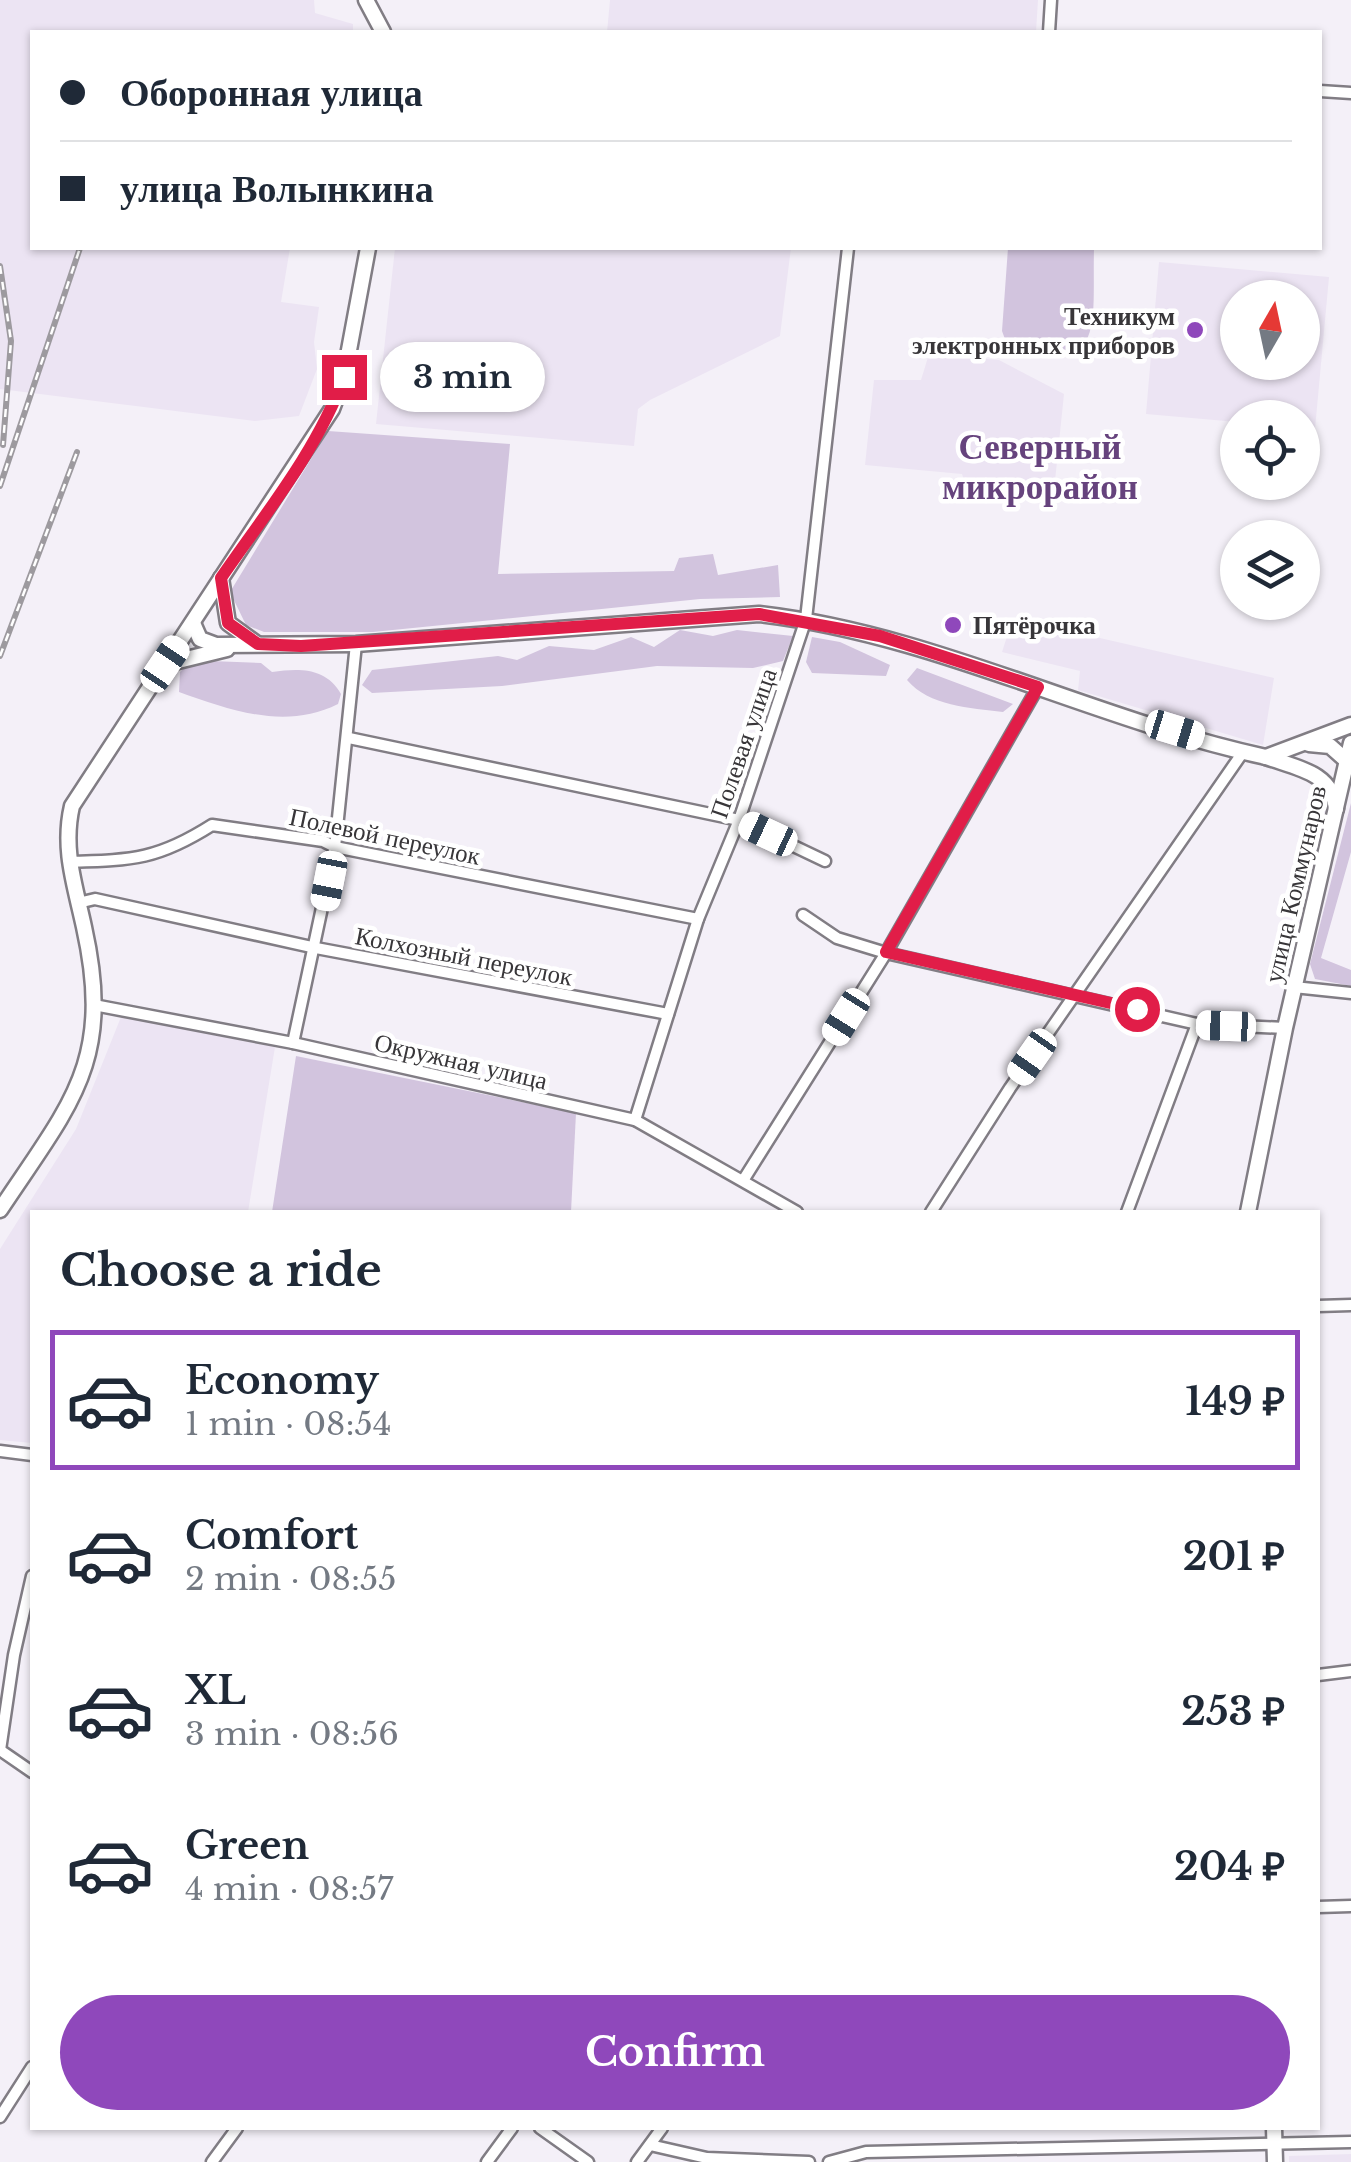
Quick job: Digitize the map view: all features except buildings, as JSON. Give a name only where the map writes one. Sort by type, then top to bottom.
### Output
[{"type":"street","points":[[366,0],[382,30]]},
{"type":"street","points":[[1048,30],[1051,0]]},
{"type":"street","points":[[1322,91],[1351,93]]},
{"type":"street","points":[[0,1210],[81,1082],[94,1032],[94,1005],[66,840],[72,806],[332,410],[344,377],[368,250]]},
{"type":"street","name":"Полевая улица","points":[[634,1120],[698,919],[739,820],[806,620],[848,250]]},
{"type":"street","points":[[221,578],[228,623]]},
{"type":"street","points":[[195,619],[200,639],[216,645],[356,644],[759,614],[806,620],[880,636],[1266,757],[1318,776],[1331,787],[1336,809]]},
{"type":"street","points":[[195,619],[228,623],[258,644]]},
{"type":"street","points":[[165,664],[258,644]]},
{"type":"street","points":[[293,1043],[335,847],[356,644]]},
{"type":"street","points":[[744,1179],[886,952],[1038,687]]},
{"type":"street","points":[[1266,757],[1351,724]]},
{"type":"street","points":[[349,738],[739,820],[825,861]]},
{"type":"street","name":"улица Коммунаров","points":[[1248,1210],[1294,987],[1351,743]]},
{"type":"street","points":[[1301,744],[1330,746],[1346,765],[1318,776]]},
{"type":"street","points":[[932,1210],[1244,752]]},
{"type":"street","name":"Полевой переулок","points":[[69,862],[122,860],[172,850],[212,825],[323,841],[335,847],[698,919]]},
{"type":"street","name":"Колхозный переулок","points":[[78,903],[95,899],[316,948],[668,1014]]},
{"type":"street","points":[[803,915],[838,938],[886,952],[1197,1024],[1285,1028]]},
{"type":"street","points":[[1294,987],[1351,993]]},
{"type":"street","name":"Окружная улица","points":[[94,1005],[293,1043],[634,1120],[794,1210]]},
{"type":"street","points":[[1128,1210],[1197,1024]]},
{"type":"street","points":[[1320,1306],[1351,1306]]},
{"type":"street","points":[[0,1451],[30,1455]]},
{"type":"street","points":[[30,1600],[0,1750],[30,1771]]},
{"type":"street","points":[[1320,1674],[1351,1671]]},
{"type":"street","points":[[1320,1907],[1351,1906]]},
{"type":"street","points":[[0,2117],[30,2070]]},
{"type":"street","points":[[212,2162],[236,2130]]},
{"type":"street","points":[[487,2162],[511,2130]]},
{"type":"street","points":[[543,2130],[588,2162]]},
{"type":"street","points":[[637,2162],[661,2130]]},
{"type":"street","points":[[1275,2135],[1276,2162]]},
{"type":"street","points":[[829,2162],[866,2152],[1275,2135],[1351,2142]]},
{"type":"street","points":[[650,2145],[708,2158],[809,2162]]},
{"type":"shaded area","points":[[0,0],[314,0],[315,13],[353,24],[353,30],[30,30],[30,250],[290,250],[281,302],[319,307],[314,342],[317,369],[299,416],[255,421],[0,389]]},
{"type":"shaded area","points":[[610,0],[1038,0],[1036,30],[607,30]]},
{"type":"shaded area","points":[[395,250],[791,250],[780,336],[638,409],[634,446],[376,424]]},
{"type":"shaded area","points":[[1008,250],[1094,250],[1092,321],[1088,338],[1078,350],[1063,356],[1041,357],[1009,350],[1002,331]]},
{"type":"shaded area","name":"Техникум электронных приборов","points":[[1159,262],[1329,277],[1320,375],[1320,280],[1220,280],[1220,380],[1320,380],[1318,400],[1220,400],[1220,421],[1146,414]]},
{"type":"shaded area","points":[[929,354],[999,360],[1064,394],[1053,500],[966,486],[962,474],[865,465],[874,380],[921,380]]},
{"type":"shaded area","points":[[328,431],[510,444],[498,574],[674,571],[679,558],[713,554],[718,575],[778,565],[780,597],[700,599],[373,632],[264,632],[246,625],[230,592]]},
{"type":"shaded area","points":[[1013,618],[1274,678],[1263,745],[1078,690],[1080,671],[1002,652]]},
{"type":"shaded area","points":[[680,630],[713,636],[737,630],[793,636],[783,661],[753,668],[657,666],[502,686],[372,693],[362,685],[372,670],[498,656],[517,660],[549,646],[594,650],[631,637],[654,647]]},
{"type":"shaded area","points":[[812,637],[840,642],[890,665],[886,676],[812,673],[806,662]]},
{"type":"shaded area","points":[[261,663],[272,672],[312,672],[328,679],[341,694],[338,704],[318,712],[279,717],[219,706],[179,692],[180,672],[188,664]]},
{"type":"shaded area","points":[[917,668],[1013,704],[1003,712],[938,700],[907,680]]},
{"type":"shaded area","points":[[1351,803],[1351,852],[1321,958],[1351,970],[1351,986],[1315,979],[1310,964]]},
{"type":"shaded area","points":[[121,1017],[275,1047],[248,1210],[30,1210],[30,1443],[0,1440],[0,1249],[76,1129]]},
{"type":"shaded area","points":[[296,1056],[576,1113],[571,1210],[272,1210]]},
{"type":"shaded area","points":[[1351,2154],[1351,2162],[1289,2162],[1289,2156]]},
{"type":"railway","points":[[0,486],[79,250]]},
{"type":"railway","points":[[0,266],[11,341],[3,445]]},
{"type":"railway","points":[[0,656],[77,452]]},
{"type":"place","name":"Техникум электронных приборов","points":[[1195,330]]},
{"type":"place","name":"Пятёрочка","points":[[953,625]]},
{"type":"district","name":"Северный микрорайон","points":[[1040,467]]},
{"type":"route","points":[[344,377],[332,410],[306,454],[221,578],[228,623],[258,644],[301,646],[634,626],[759,614],[880,636],[1038,687],[886,952],[1137,1009]]}]
